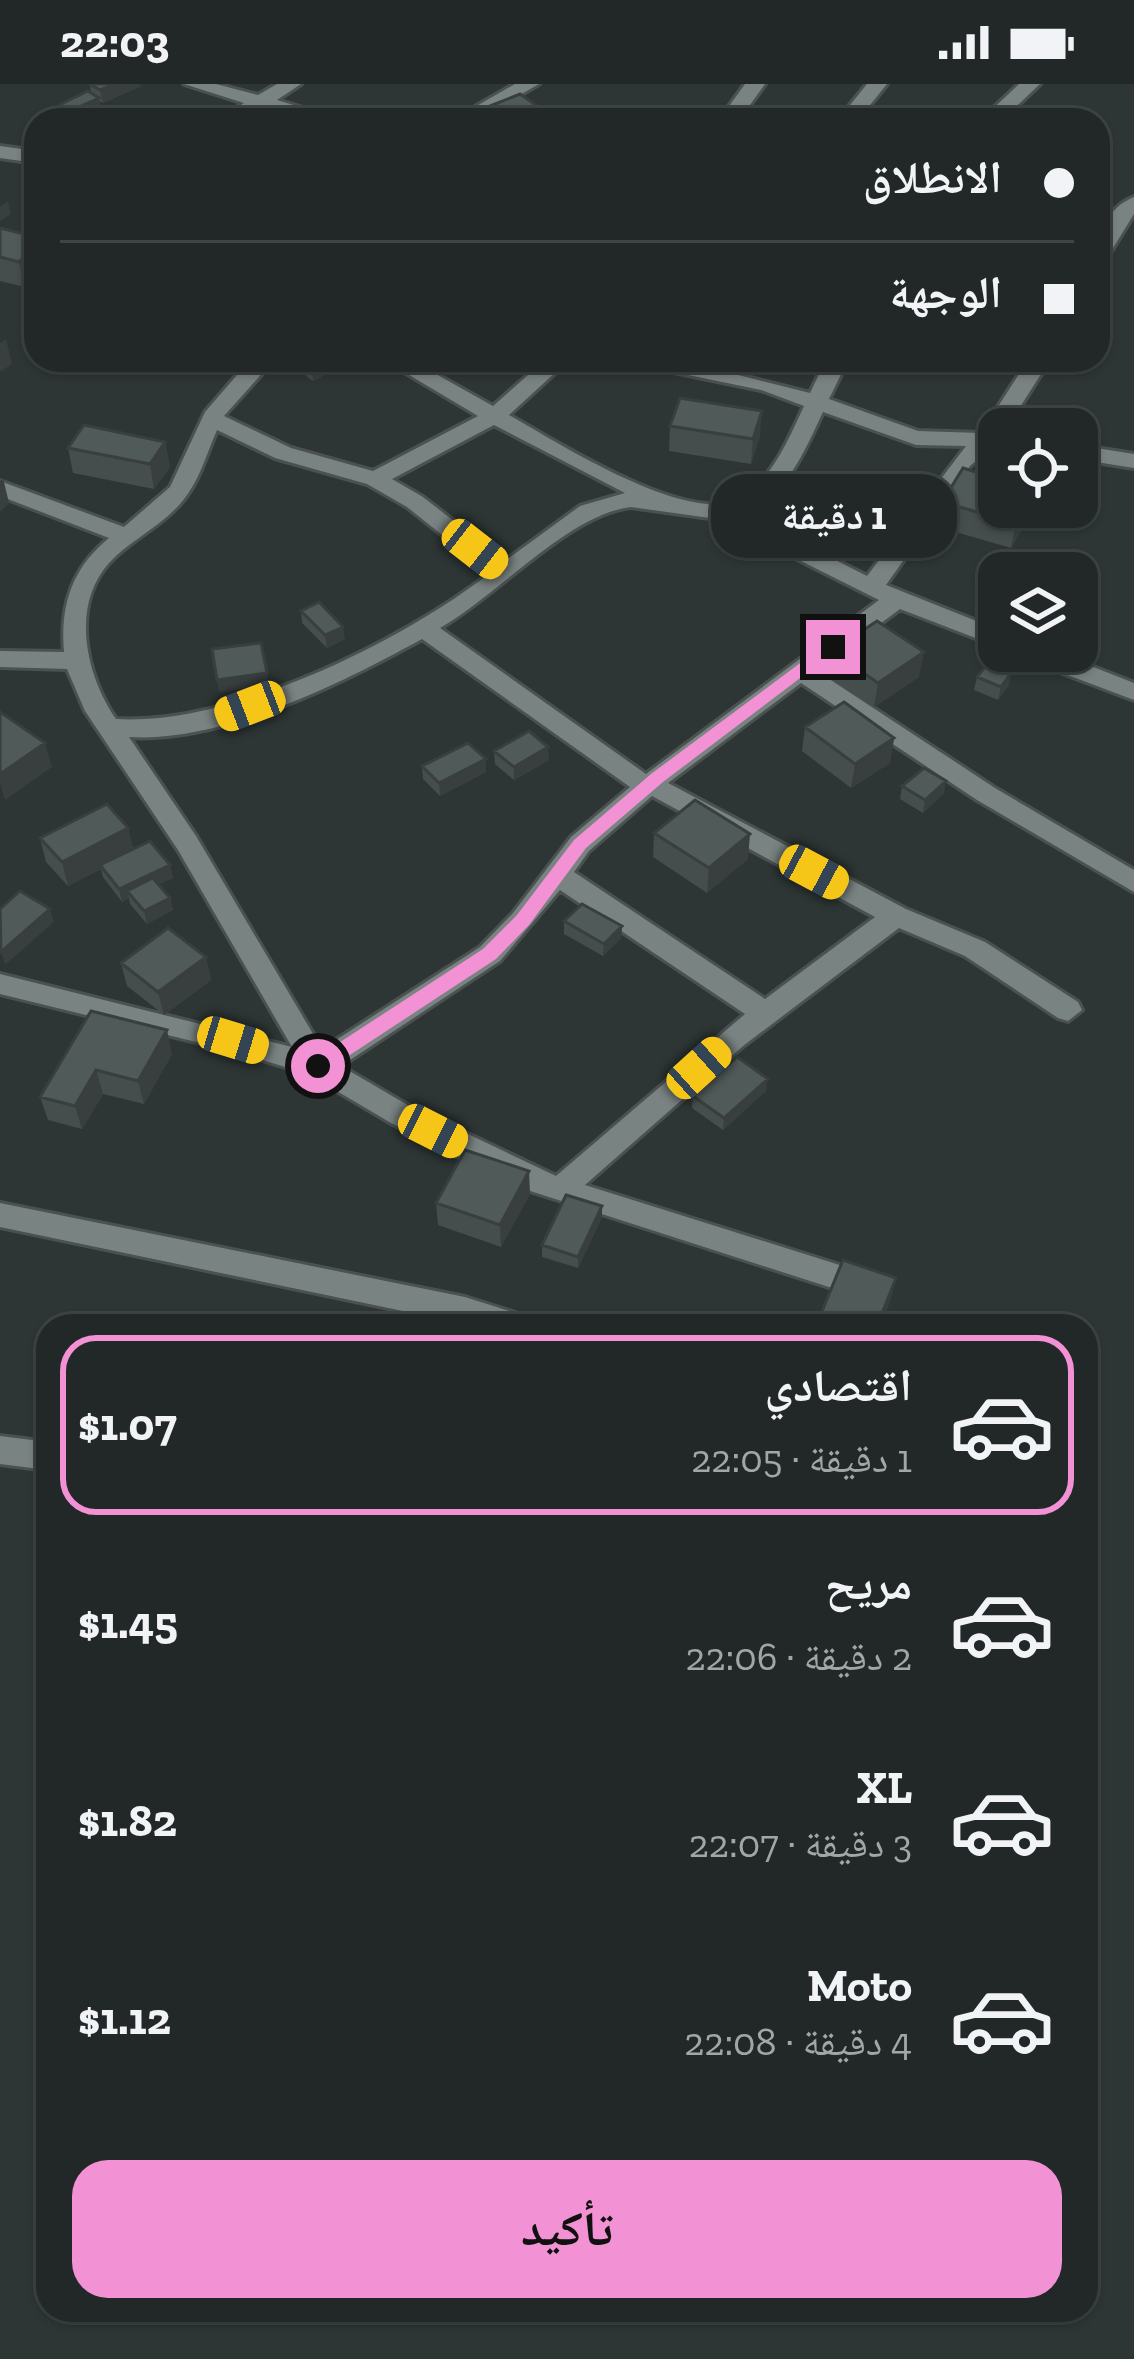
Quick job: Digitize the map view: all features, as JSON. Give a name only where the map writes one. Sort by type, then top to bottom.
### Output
[{"type":"street","points":[[194,84],[284,108]]},
{"type":"street","points":[[249,108],[292,84]]},
{"type":"street","points":[[484,108],[529,84]]},
{"type":"street","points":[[858,108],[877,84]]},
{"type":"street","points":[[1004,108],[1030,84]]},
{"type":"street","points":[[253,372],[213,419],[194,466],[174,497],[91,571],[79,605],[74,661],[97,712],[188,843],[318,1066]]},
{"type":"street","points":[[416,372],[653,498],[725,514],[871,588],[978,631]]},
{"type":"street","points":[[375,479],[495,416],[544,372]]},
{"type":"street","points":[[705,372],[767,385],[916,438],[978,440]]},
{"type":"street","points":[[725,514],[768,489],[832,372]]},
{"type":"street","points":[[1012,408],[1033,372]]},
{"type":"street","points":[[213,419],[284,453],[375,479],[415,502],[505,573]]},
{"type":"street","points":[[871,588],[962,461],[978,450]]},
{"type":"street","points":[[1098,455],[1134,461]]},
{"type":"street","points":[[0,488],[129,537]]},
{"type":"street","points":[[109,727],[153,732],[220,718],[310,683],[421,626],[505,573],[543,540],[592,508],[653,498]]},
{"type":"street","points":[[318,1066],[490,954],[523,920],[580,844],[650,784],[897,599]]},
{"type":"street","points":[[421,626],[630,778],[650,784],[896,916],[975,949],[1068,1010]]},
{"type":"street","points":[[0,659],[74,661]]},
{"type":"street","points":[[800,671],[986,794],[1134,882]]},
{"type":"street","points":[[1083,672],[1134,692]]},
{"type":"street","points":[[557,874],[764,1012]]},
{"type":"street","points":[[562,1188],[764,1012],[896,916]]},
{"type":"street","points":[[0,984],[233,1040],[318,1066],[400,1115],[531,1180],[835,1276]]},
{"type":"street","points":[[0,1215],[478,1314]]},
{"type":"street","points":[[0,1450],[36,1454]]},
{"type":"building","points":[[88,91],[99,98],[76,108],[61,104]]},
{"type":"building","points":[[520,94],[536,105],[529,108],[485,108]]},
{"type":"building","points":[[0,228],[24,234],[24,257],[19,262],[0,257]]},
{"type":"building","points":[[680,398],[762,411],[753,439],[670,426]]},
{"type":"building","points":[[84,425],[165,442],[150,464],[68,448]]},
{"type":"building","points":[[963,468],[978,473],[978,512],[942,502]]},
{"type":"building","points":[[319,602],[343,627],[325,635],[301,611]]},
{"type":"building","points":[[877,621],[924,652],[878,683],[832,651]]},
{"type":"building","points":[[261,643],[267,673],[217,680],[212,649]]},
{"type":"building","points":[[981,672],[1012,672],[1001,687],[977,677]]},
{"type":"building","points":[[844,702],[894,738],[855,764],[805,727]]},
{"type":"building","points":[[0,712],[45,743],[0,774]]},
{"type":"building","points":[[529,731],[548,747],[514,767],[494,751]]},
{"type":"building","points":[[468,743],[486,759],[439,783],[422,766]]},
{"type":"building","points":[[924,768],[946,781],[925,800],[902,786]]},
{"type":"building","points":[[695,800],[750,834],[709,868],[654,833]]},
{"type":"building","points":[[107,804],[128,828],[62,862],[40,838]]},
{"type":"building","points":[[150,841],[170,865],[119,889],[100,865]]},
{"type":"building","points":[[153,878],[170,898],[144,911],[127,891]]},
{"type":"building","points":[[20,891],[50,909],[1,952],[0,909]]},
{"type":"building","points":[[582,904],[622,926],[604,944],[564,921]]},
{"type":"building","points":[[168,928],[206,957],[158,992],[121,963]]},
{"type":"building","points":[[91,1011],[167,1030],[138,1081],[96,1070],[75,1106],[40,1097]]},
{"type":"building","points":[[737,1057],[768,1079],[724,1118],[693,1096]]},
{"type":"building","points":[[465,1150],[529,1171],[500,1225],[436,1203]]},
{"type":"building","points":[[566,1195],[602,1206],[578,1257],[542,1245]]},
{"type":"building","points":[[843,1260],[896,1278],[882,1314],[821,1314]]},
{"type":"route","points":[[318,1066],[490,954],[523,920],[580,844],[657,778],[833,647]]}]
